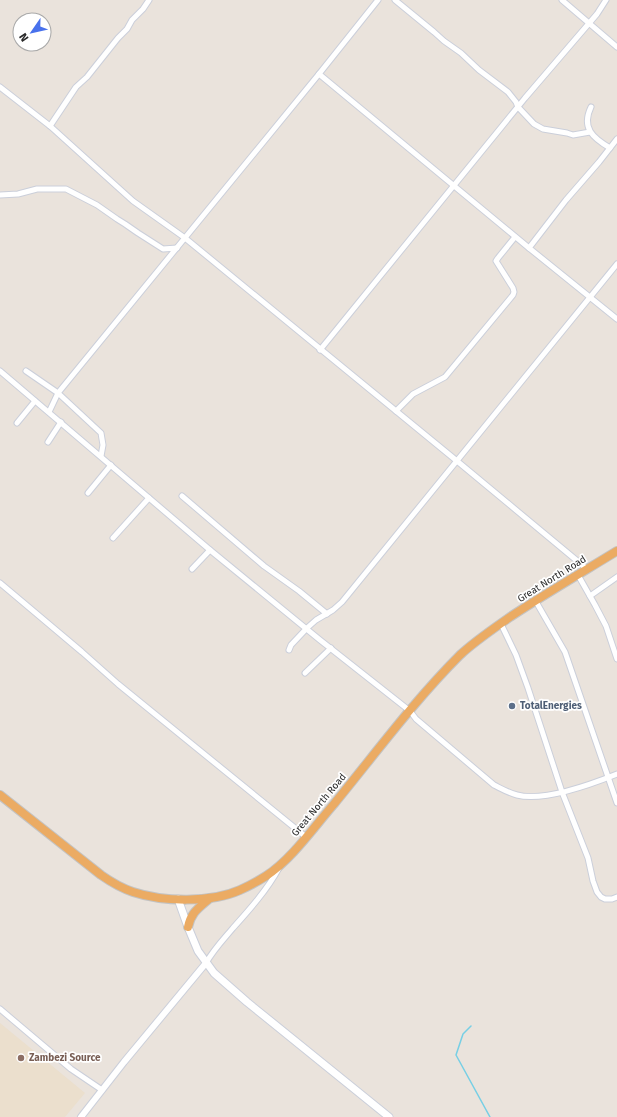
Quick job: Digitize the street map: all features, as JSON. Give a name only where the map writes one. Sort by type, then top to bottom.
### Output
[{"type":"highway","name":"Great North Road","points":[[0,795],[101,875],[115,885],[132,892],[164,899],[192,900],[223,896],[239,891],[267,875],[283,862],[306,837],[410,711],[462,654],[484,636],[535,600],[617,551]]},
{"type":"highway","points":[[188,927],[191,916],[210,898]]},
{"type":"main road","points":[[178,899],[198,951],[214,973],[247,1002],[389,1117]]},
{"type":"street","points":[[50,126],[76,87],[127,29],[132,20],[143,9],[149,0]]},
{"type":"street","points":[[49,412],[58,393],[378,0]]},
{"type":"street","points":[[395,0],[479,70],[508,92],[518,107],[534,124],[543,129],[573,135],[590,132]]},
{"type":"street","points":[[562,0],[617,47]]},
{"type":"street","points":[[320,350],[518,107],[597,14],[606,0]]},
{"type":"street","points":[[319,74],[516,238],[617,319]]},
{"type":"street","points":[[0,87],[50,126],[133,201],[185,238],[588,569]]},
{"type":"street","points":[[591,107],[587,121],[590,132],[596,140],[610,148]]},
{"type":"street","points":[[529,248],[566,200],[617,139]]},
{"type":"street","points":[[0,195],[14,194],[37,189],[66,189],[97,205],[117,220],[163,249],[177,248]]},
{"type":"street","points":[[396,411],[413,394],[445,377],[513,295],[513,288],[496,261],[516,238]]},
{"type":"street","points":[[289,650],[291,645],[306,628],[333,610],[342,602],[617,264]]},
{"type":"street","points":[[0,371],[210,550],[410,711],[416,719],[494,785],[518,796],[534,797],[562,792],[617,774]]},
{"type":"street","points":[[26,371],[58,393],[100,433],[103,445],[101,456]]},
{"type":"street","points":[[17,423],[35,400]]},
{"type":"street","points":[[48,442],[61,422]]},
{"type":"street","points":[[88,493],[111,465]]},
{"type":"street","points":[[182,496],[264,566],[327,614]]},
{"type":"street","points":[[114,538],[148,498]]},
{"type":"street","points":[[192,569],[210,550]]},
{"type":"street","points":[[578,575],[606,626],[617,659]]},
{"type":"street","points":[[590,596],[617,577]]},
{"type":"street","points":[[0,583],[118,684],[306,837]]},
{"type":"street","points":[[535,600],[565,652],[617,803]]},
{"type":"street","points":[[501,624],[516,655],[528,688],[562,792],[588,858],[597,892],[606,899],[617,897]]},
{"type":"street","points":[[304,673],[331,648]]},
{"type":"street","points":[[81,1117],[206,963],[213,951],[254,905],[270,884],[283,862]]},
{"type":"street","points":[[0,1009],[71,1069],[102,1090]]},
{"type":"shaded area","name":"Zambezi Source","points":[[0,1023],[85,1093],[65,1117],[0,1117]]},
{"type":"waterway","points":[[471,1026],[463,1034],[456,1055],[490,1117]]},
{"type":"place","name":"TotalEnergies","points":[[512,706]]},
{"type":"place","name":"Zambezi Source","points":[[21,1058]]}]
